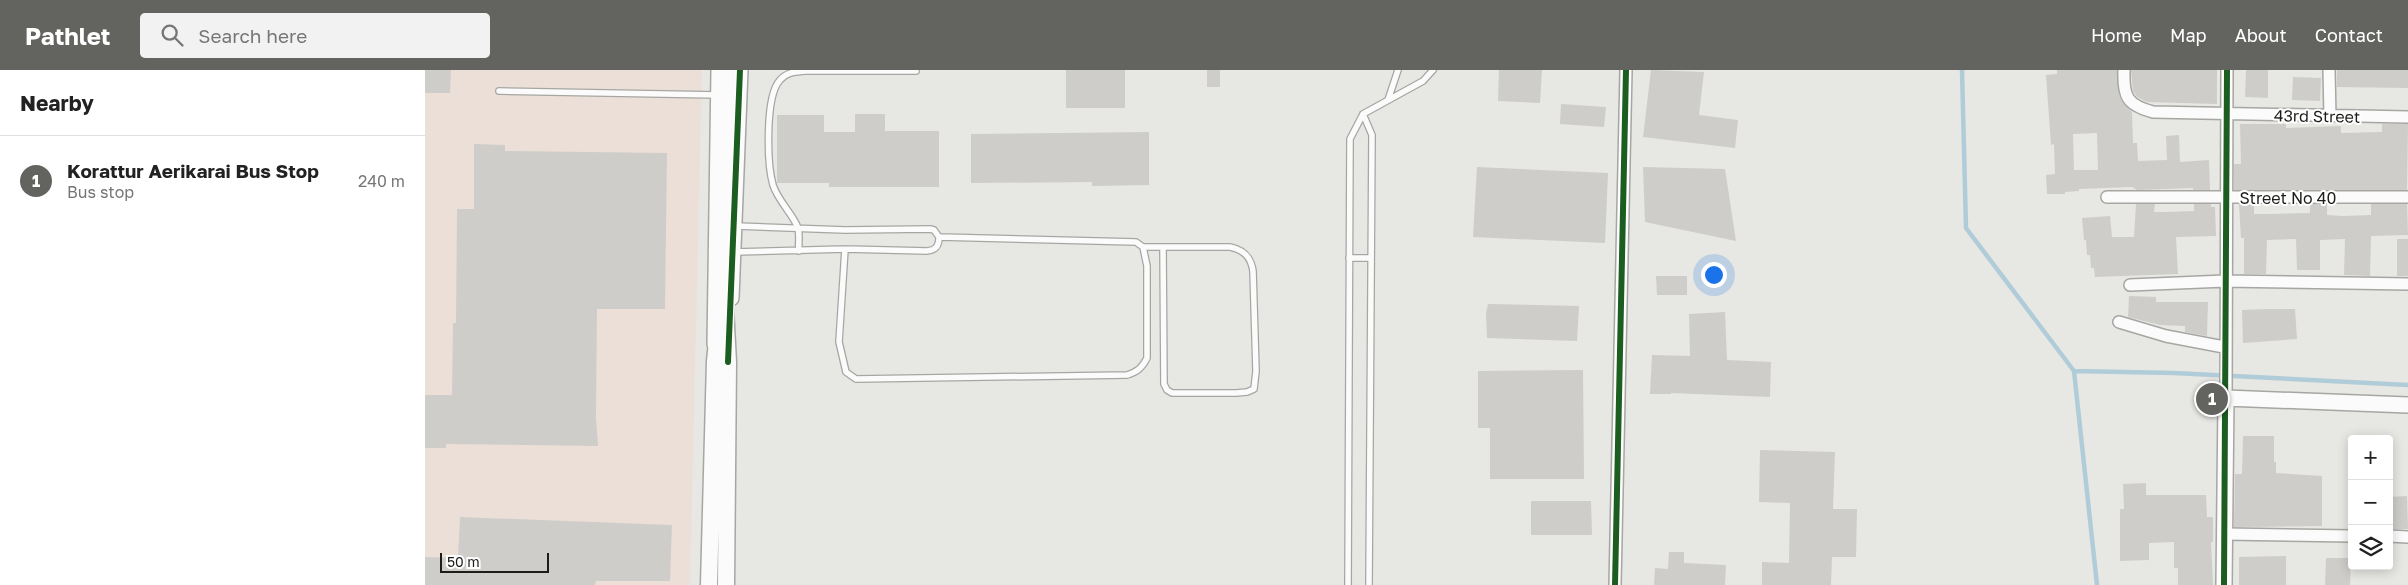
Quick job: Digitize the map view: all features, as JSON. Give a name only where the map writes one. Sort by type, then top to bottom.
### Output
[{"type":"main road","points":[[709,585],[722,362],[729,70]]},
{"type":"main road","points":[[722,362],[726,585]]},
{"type":"street","points":[[719,70],[722,362]]},
{"type":"street","points":[[722,362],[734,252],[740,70]]},
{"type":"street","points":[[1615,585],[1626,70]]},
{"type":"street","name":"43rd Street","points":[[2123,70],[2126,96],[2135,107],[2153,112],[2330,117],[2408,117]]},
{"type":"street","points":[[2224,585],[2225,114],[2227,70]]},
{"type":"street","points":[[2329,70],[2330,117]]},
{"type":"street","name":"Street No 40","points":[[2107,197],[2408,197]]},
{"type":"street","points":[[2130,285],[2225,281],[2408,284]]},
{"type":"street","points":[[2119,322],[2173,338],[2225,343]]},
{"type":"street","points":[[2225,391],[2408,405]]},
{"type":"street","points":[[2225,534],[2348,536]]},
{"type":"street","points":[[2393,536],[2408,537]]},
{"type":"lane","points":[[799,252],[798,228],[777,195],[770,170],[769,125],[774,92],[779,80],[790,72],[839,70],[916,71]]},
{"type":"lane","points":[[1388,100],[1398,70]]},
{"type":"lane","points":[[1348,585],[1350,139],[1363,114],[1423,81],[1433,70]]},
{"type":"lane","points":[[499,91],[719,95]]},
{"type":"lane","points":[[1363,114],[1372,135],[1369,585]]},
{"type":"lane","points":[[734,252],[799,252],[845,249],[932,250],[939,243],[939,237],[934,230],[735,226]]},
{"type":"lane","points":[[939,237],[1127,240],[1136,242],[1143,247],[1230,247],[1237,249],[1249,257],[1253,280],[1256,372],[1254,389],[1236,393],[1172,393],[1167,390],[1164,384],[1163,248]]},
{"type":"lane","points":[[845,249],[839,342],[846,372],[856,379],[1127,375],[1136,372],[1143,366],[1148,352],[1147,266],[1143,247]]},
{"type":"lane","points":[[1349,258],[1371,258]]},
{"type":"shaded area","points":[[425,70],[702,70],[690,585],[425,585]]},
{"type":"building","points":[[425,70],[451,70],[450,93],[425,93]]},
{"type":"building","points":[[1066,70],[1125,70],[1125,108],[1066,108]]},
{"type":"building","points":[[1207,70],[1220,70],[1220,87],[1207,87]]},
{"type":"building","points":[[1499,70],[1542,70],[1540,103],[1498,101]]},
{"type":"building","points":[[1651,70],[1704,72],[1699,115],[1738,120],[1735,148],[1643,137]]},
{"type":"building","points":[[2057,70],[2117,70],[2119,96],[2132,112],[2133,143],[2137,143],[2138,161],[2167,160],[2166,136],[2179,135],[2180,162],[2209,160],[2210,190],[2193,190],[2193,188],[2137,190],[2132,187],[2079,189],[2079,191],[2065,192],[2065,194],[2047,194],[2046,175],[2055,174],[2054,144],[2051,145],[2046,75],[2057,74]],"holes":[[[2097,133],[2098,170],[2074,170],[2073,134]]]},
{"type":"building","points":[[2131,70],[2217,70],[2217,104],[2147,102],[2137,97],[2133,91]]},
{"type":"building","points":[[2246,70],[2268,70],[2268,98],[2245,97]]},
{"type":"building","points":[[2337,70],[2408,70],[2408,88],[2337,87]]},
{"type":"building","points":[[2293,77],[2321,78],[2320,101],[2292,100]]},
{"type":"building","points":[[1561,104],[1606,107],[1604,127],[1560,124]]},
{"type":"building","points":[[855,114],[885,114],[885,131],[939,131],[939,187],[829,187],[829,183],[777,183],[777,115],[824,115],[824,132],[855,132]]},
{"type":"building","points":[[2240,124],[2286,124],[2286,128],[2341,126],[2341,133],[2382,132],[2382,124],[2408,124],[2407,190],[2234,190],[2234,164],[2241,164]]},
{"type":"building","points":[[1149,132],[1149,185],[1092,186],[1092,182],[971,183],[971,134]]},
{"type":"building","points":[[474,144],[505,145],[505,151],[667,153],[665,309],[597,309],[596,418],[598,446],[446,444],[446,448],[425,448],[425,395],[452,395],[453,323],[456,323],[457,209],[474,209]]},
{"type":"building","points":[[1477,167],[1608,173],[1605,243],[1473,237]]},
{"type":"building","points":[[1643,167],[1725,169],[1736,241],[1645,222]]},
{"type":"building","points":[[2136,204],[2155,204],[2154,212],[2168,212],[2194,211],[2194,204],[2211,204],[2211,207],[2215,207],[2216,236],[2176,237],[2178,274],[2095,277],[2094,268],[2091,268],[2090,255],[2087,255],[2082,218],[2110,216],[2112,237],[2134,237]]},
{"type":"building","points":[[2239,204],[2254,204],[2254,214],[2270,214],[2310,213],[2310,204],[2327,204],[2327,215],[2343,216],[2371,215],[2371,204],[2407,204],[2408,235],[2371,236],[2370,276],[2344,275],[2345,239],[2320,240],[2320,270],[2297,270],[2296,239],[2267,240],[2266,274],[2244,274],[2244,238],[2241,238]]},
{"type":"building","points":[[2397,239],[2408,239],[2408,276],[2397,276]]},
{"type":"building","points":[[1656,276],[1687,276],[1687,295],[1657,295]]},
{"type":"building","points":[[2129,296],[2156,297],[2156,302],[2208,302],[2207,336],[2185,332],[2185,326],[2160,325],[2128,317]]},
{"type":"building","points":[[1488,304],[1579,306],[1577,341],[1487,338],[1486,313]]},
{"type":"building","points":[[2295,309],[2297,339],[2243,343],[2242,310]]},
{"type":"building","points":[[1725,312],[1727,360],[1771,362],[1770,397],[1671,393],[1650,394],[1652,355],[1690,356],[1689,314]]},
{"type":"building","points":[[1583,370],[1584,479],[1490,479],[1490,428],[1478,428],[1478,371]]},
{"type":"building","points":[[2243,436],[2274,436],[2276,473],[2322,476],[2322,526],[2234,527],[2235,474],[2242,474]]},
{"type":"building","points":[[1760,450],[1835,452],[1833,509],[1857,509],[1856,557],[1832,557],[1831,585],[1762,585],[1762,562],[1789,563],[1790,503],[1759,502]]},
{"type":"building","points":[[2146,483],[2146,495],[2206,495],[2207,517],[2213,517],[2213,542],[2211,542],[2213,585],[2178,585],[2178,568],[2174,568],[2174,542],[2149,543],[2149,560],[2120,561],[2120,509],[2124,509],[2123,484]]},
{"type":"building","points":[[2407,496],[2408,529],[2393,529],[2393,497]]},
{"type":"building","points":[[1531,501],[1591,501],[1592,535],[1531,535]]},
{"type":"building","points":[[460,517],[672,525],[670,581],[596,581],[595,585],[425,585],[425,557],[458,558]]},
{"type":"building","points":[[1669,552],[1684,552],[1684,563],[1726,565],[1725,585],[1654,585],[1655,568],[1668,569]]},
{"type":"building","points":[[2286,556],[2286,585],[2239,585],[2239,557]]},
{"type":"building","points":[[2326,558],[2348,558],[2348,570],[2351,570],[2350,585],[2325,585]]},
{"type":"waterway","points":[[1962,70],[1966,228],[2074,371],[2097,585]]},
{"type":"waterway","points":[[2074,371],[2174,373],[2408,385]]},
{"type":"cycle path","points":[[728,362],[740,70]]},
{"type":"cycle path","points":[[1615,585],[1626,70]]},
{"type":"cycle path","points":[[2224,585],[2227,70]]},
{"type":"place","name":"Korattur Aerikarai Bus Stop","points":[[2212,399]]}]
